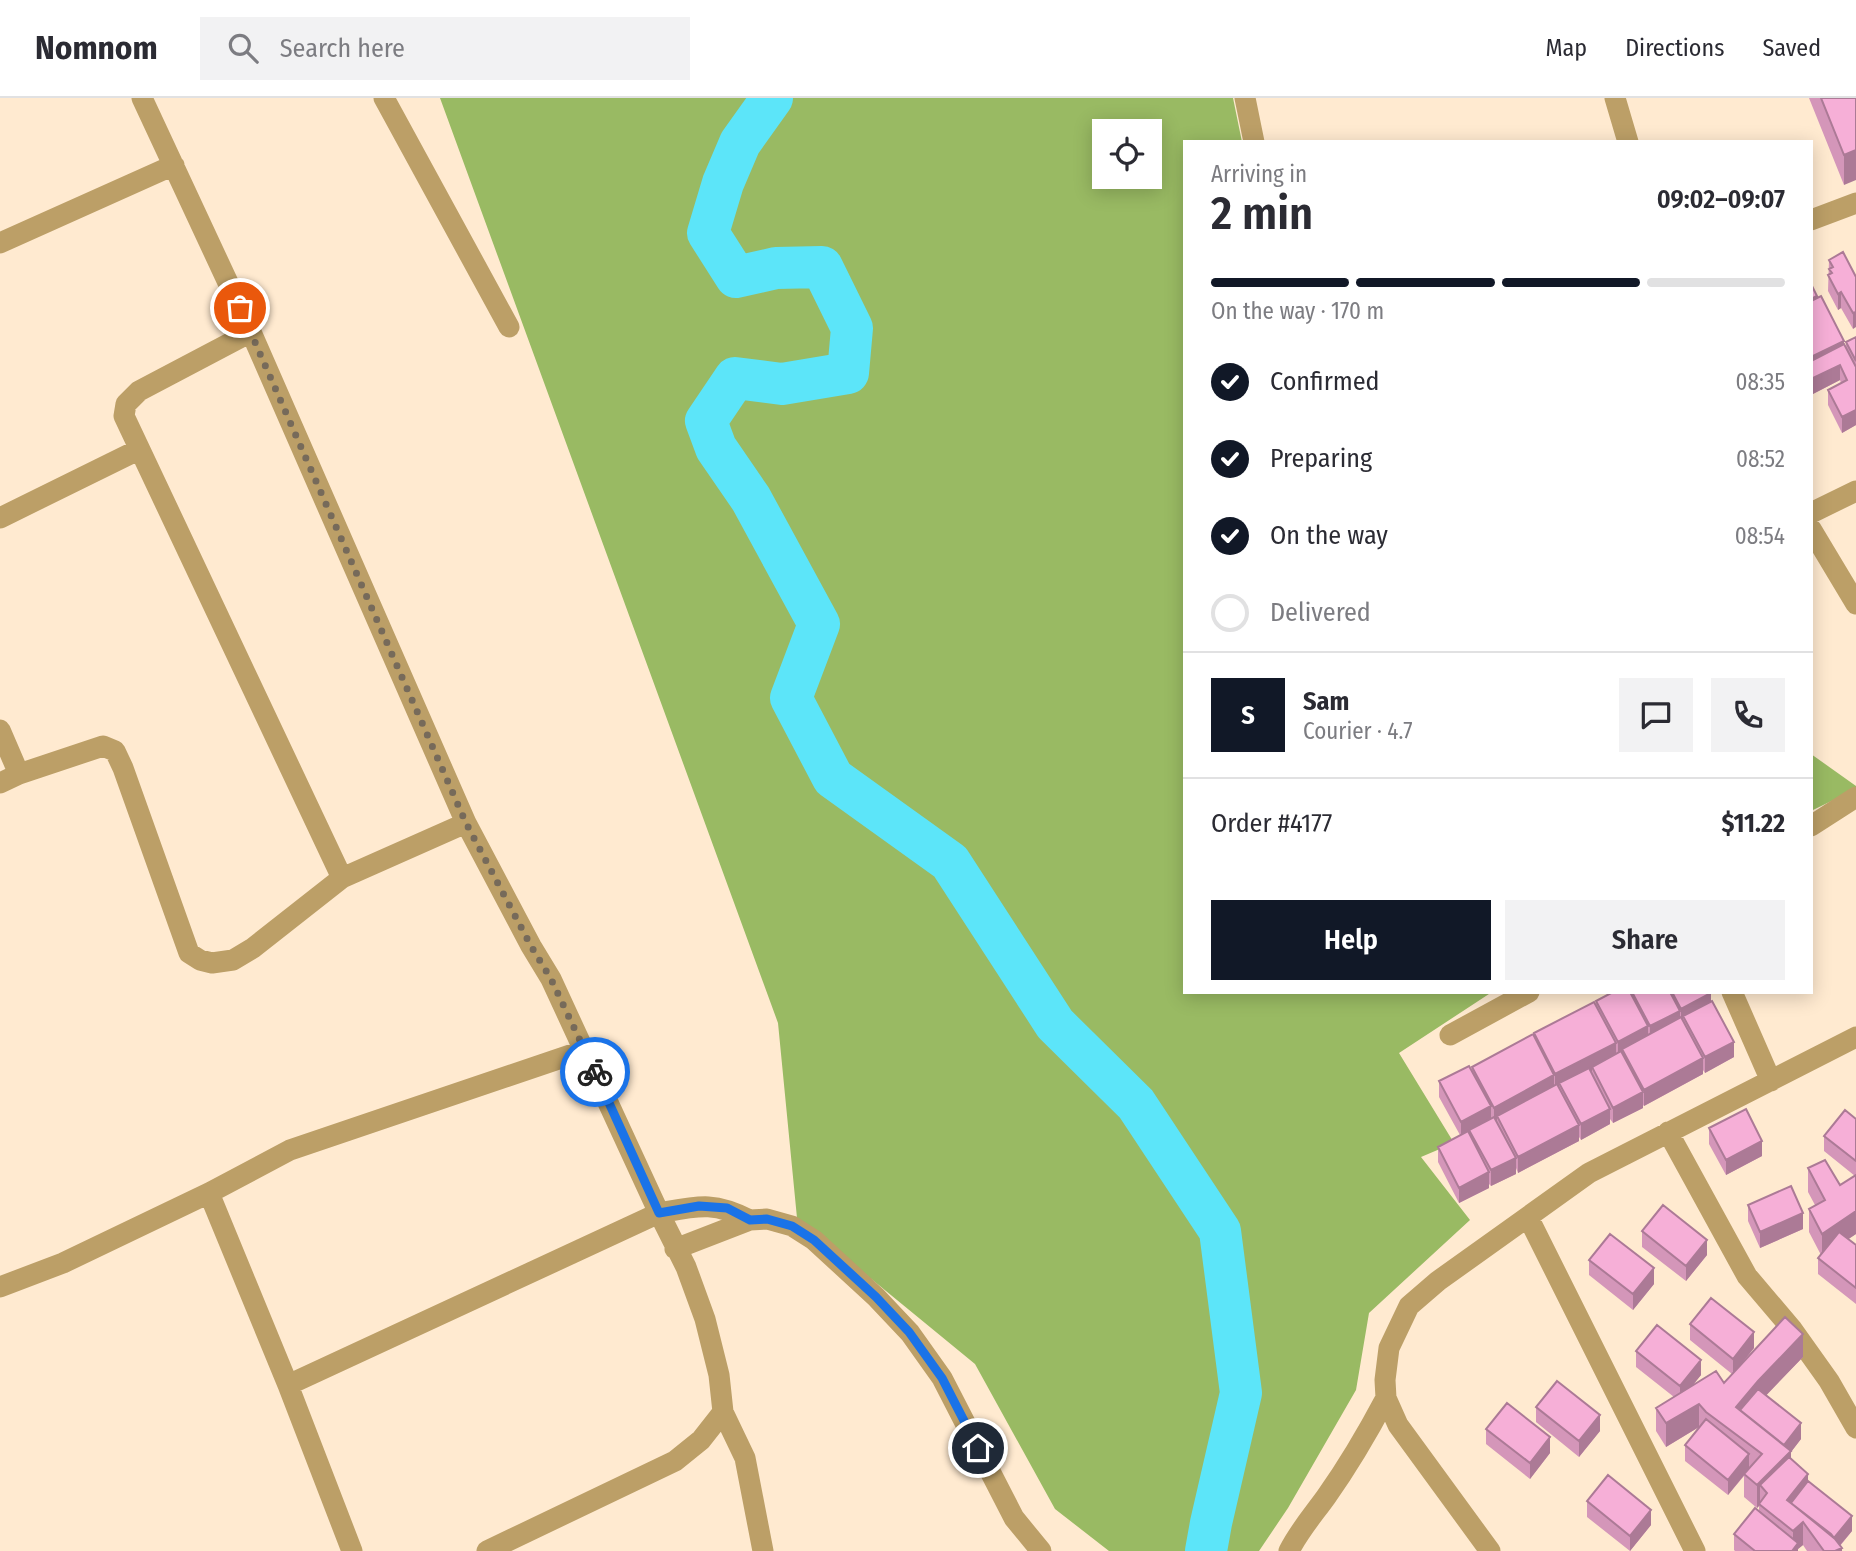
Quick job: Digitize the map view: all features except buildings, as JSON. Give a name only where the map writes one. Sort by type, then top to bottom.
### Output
[{"type":"street","points":[[142,98],[251,332],[466,823],[551,979],[675,1249],[686,1267],[705,1319],[719,1375],[723,1412],[745,1458],[763,1551]]},
{"type":"street","points":[[384,98],[509,327]]},
{"type":"street","points":[[1245,98],[1254,140]]},
{"type":"street","points":[[1615,98],[1627,140]]},
{"type":"street","points":[[0,243],[174,164]]},
{"type":"street","points":[[1813,219],[1856,203]]},
{"type":"street","points":[[251,332],[139,391],[126,404],[124,416],[342,878]]},
{"type":"street","points":[[0,517],[138,450]]},
{"type":"street","points":[[1813,512],[1856,491]]},
{"type":"street","points":[[1813,532],[1856,604]]},
{"type":"street","points":[[0,730],[9,779],[103,746],[115,751],[189,953],[212,963],[233,960],[253,948],[342,878],[466,823]]},
{"type":"street","points":[[1813,825],[1856,797]]},
{"type":"street","points":[[1450,1035],[1525,994]]},
{"type":"street","points":[[1733,994],[1771,1081]]},
{"type":"street","points":[[1490,1551],[1398,1425],[1386,1398],[1389,1348],[1409,1306],[1438,1281],[1589,1172],[1856,1038]]},
{"type":"street","points":[[0,1287],[63,1263],[209,1193],[290,1150],[585,1050]]},
{"type":"street","points":[[1668,1132],[1747,1276],[1799,1339],[1829,1381],[1856,1429]]},
{"type":"street","points":[[209,1193],[288,1385],[352,1551]]},
{"type":"street","points":[[288,1385],[659,1213],[699,1206],[727,1208],[750,1220]]},
{"type":"street","points":[[1528,1217],[1695,1551]]},
{"type":"street","points":[[675,1249],[750,1220],[767,1219],[792,1226],[814,1240],[876,1297],[909,1332],[942,1378],[1013,1518],[1041,1551]]},
{"type":"street","points":[[1289,1551],[1297,1535],[1326,1497],[1369,1431],[1386,1398]]},
{"type":"street","points":[[487,1551],[675,1461],[701,1440],[723,1412]]},
{"type":"green space","points":[[440,98],[1233,98],[1242,140],[1183,140],[1183,994],[1489,994],[1399,1053],[1454,1143],[1421,1157],[1470,1220],[1369,1313],[1356,1390],[1288,1508],[1259,1551],[1109,1551],[1055,1509],[975,1364],[797,1218],[778,1023]]},
{"type":"green space","points":[[1813,755],[1856,786],[1856,789],[1813,810]]},
{"type":"waterway","points":[[772,98],[740,143],[723,183],[708,233],[736,277],[776,268],[822,267],[852,328],[848,373],[782,384],[735,378],[706,421],[716,448],[751,499],[819,624],[791,698],[833,778],[950,862],[1055,1024],[1136,1104],[1220,1231],[1241,1393],[1206,1551]]},
{"type":"way so far","points":[[240,308],[466,823],[551,979],[595,1072]]},
{"type":"route","points":[[595,1072],[659,1213],[699,1206],[727,1208],[750,1220],[767,1219],[792,1226],[814,1240],[876,1297],[909,1332],[942,1378],[978,1448]]}]
